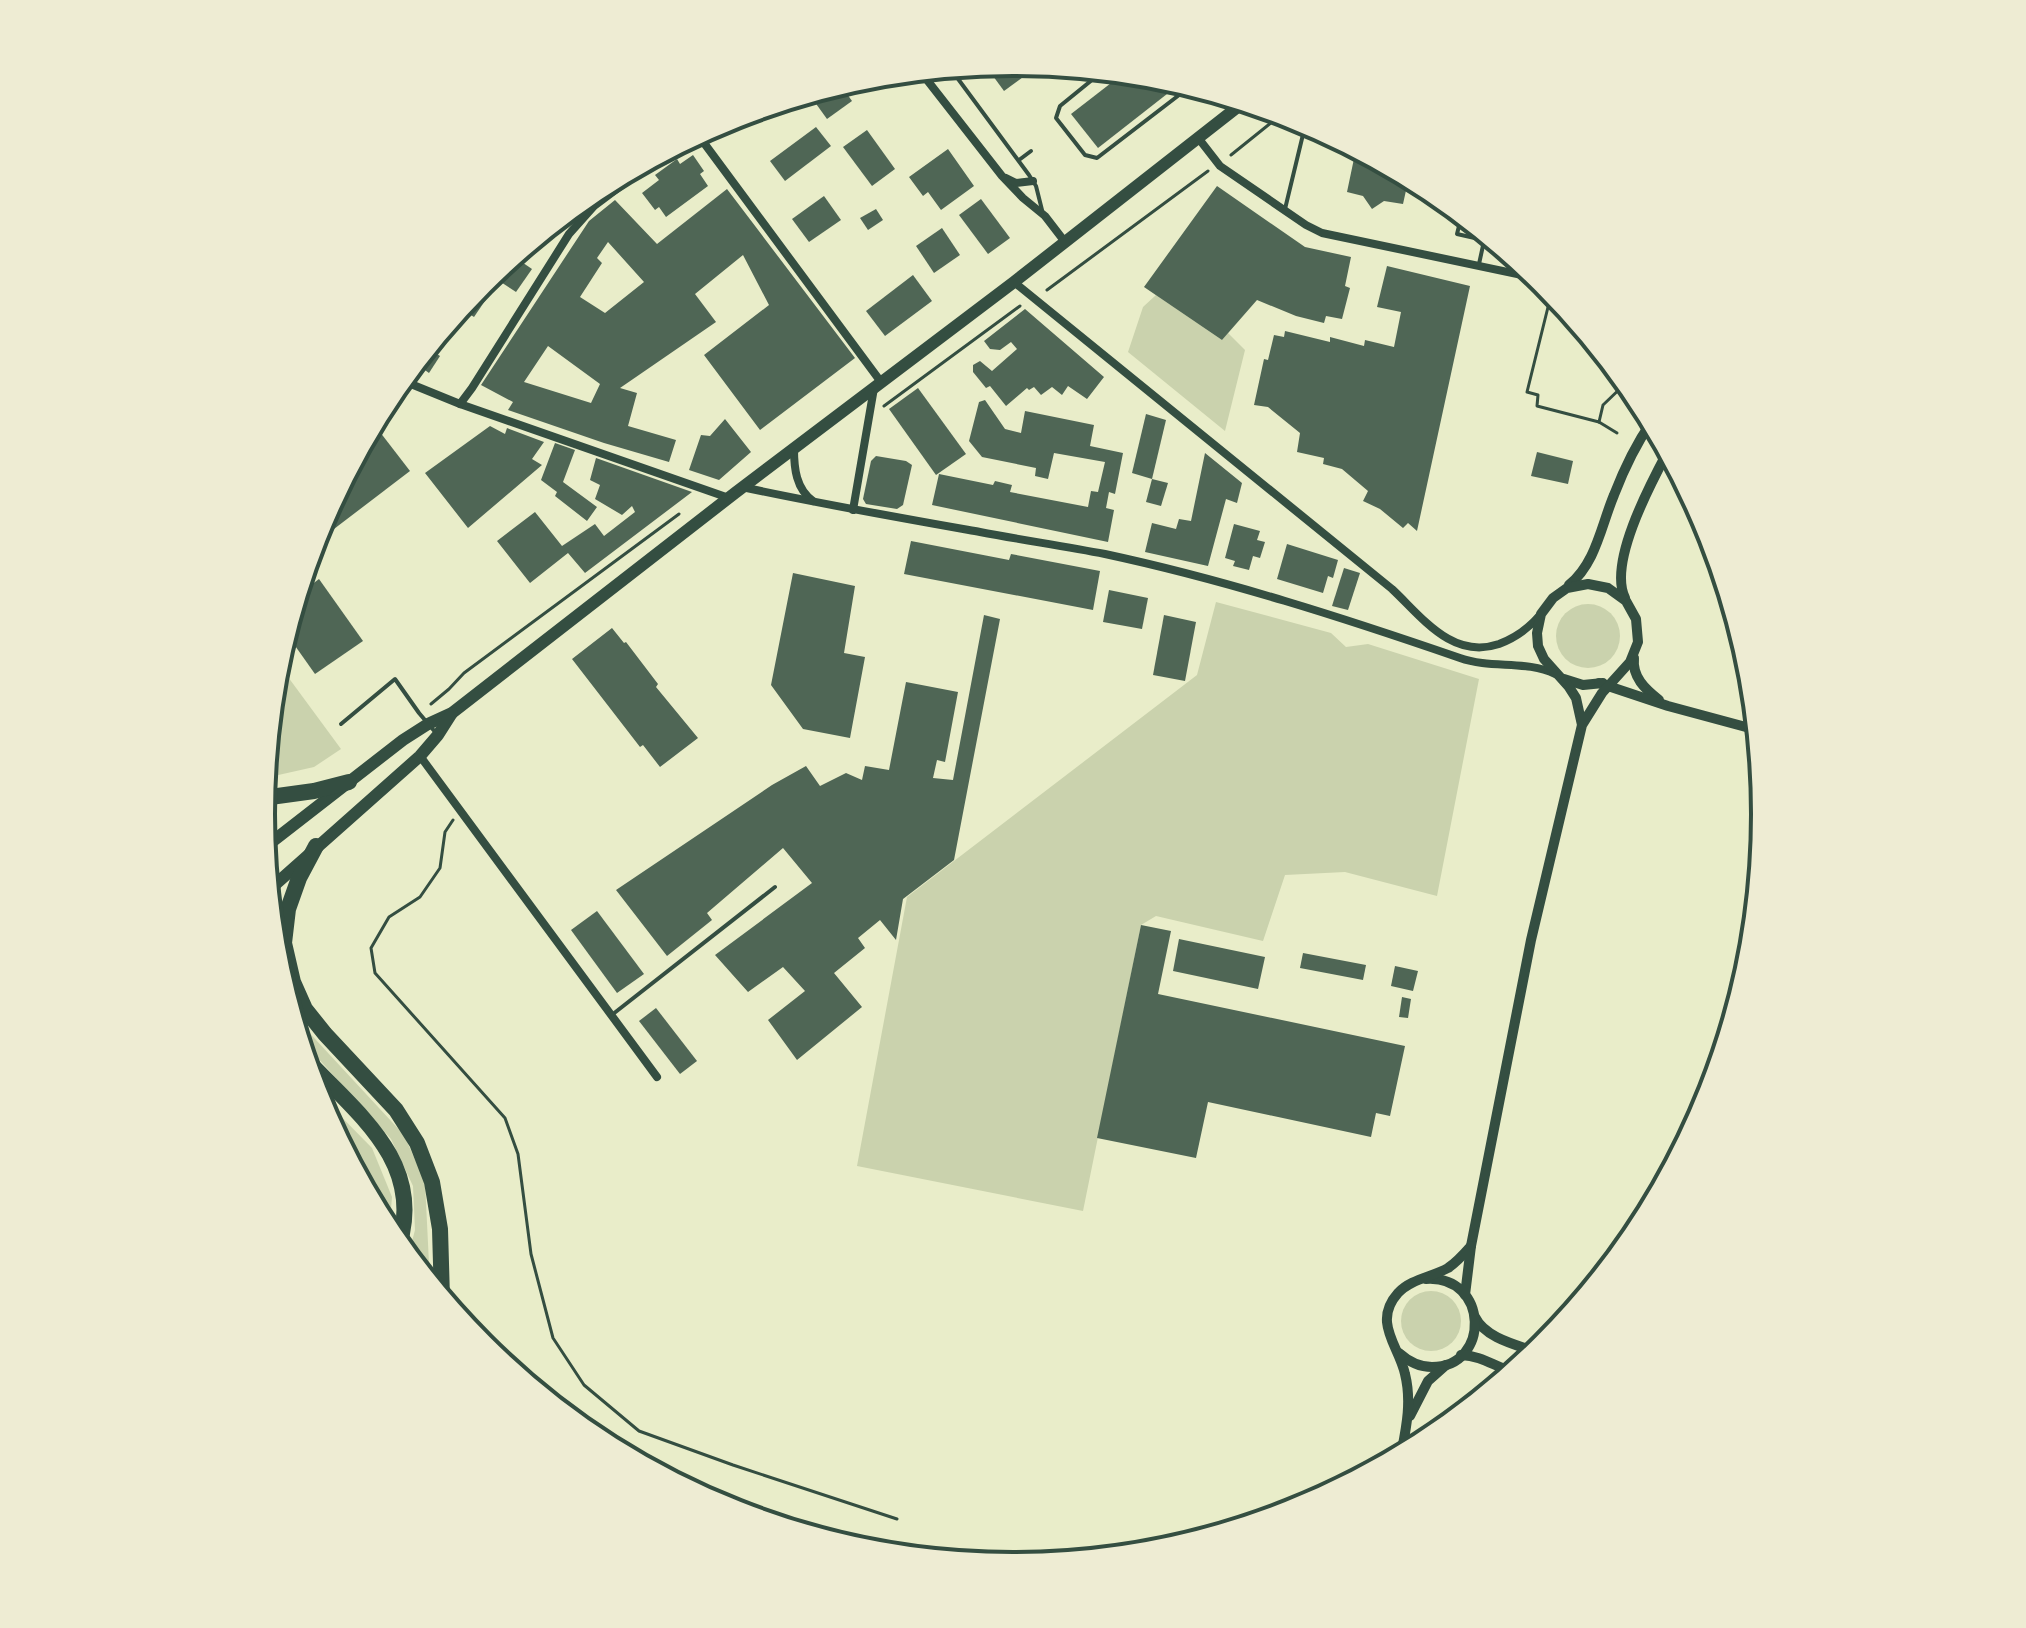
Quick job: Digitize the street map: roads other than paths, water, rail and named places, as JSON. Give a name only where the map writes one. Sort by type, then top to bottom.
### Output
[{"type":"highway","points":[[276,796],[349,782]]},
{"type":"highway","points":[[285,934],[288,909],[299,878],[316,846]]},
{"type":"highway","points":[[296,990],[305,1009],[396,1110],[417,1143],[435,1197],[440,1229],[441,1280]]},
{"type":"highway","points":[[324,1078],[375,1131],[396,1165],[404,1197],[403,1229]]},
{"type":"main road","points":[[276,839],[403,740],[452,713],[742,487],[1236,111]]},
{"type":"main road","points":[[279,881],[420,756],[452,713]]},
{"type":"street","points":[[928,81],[1002,176],[1045,216],[1065,242]]},
{"type":"street","points":[[1199,139],[1220,166],[1322,233],[1516,274]]},
{"type":"street","points":[[705,144],[878,384],[853,510]]},
{"type":"street","points":[[1002,176],[1016,183],[1033,181]]},
{"type":"street","points":[[460,404],[569,234],[592,208]]},
{"type":"street","points":[[1014,282],[1392,589],[1455,644],[1474,648],[1497,645],[1526,629],[1551,599],[1578,578],[1591,557],[1622,476],[1645,433]]},
{"type":"street","points":[[413,385],[729,498]]},
{"type":"street","points":[[794,448],[794,467],[801,487],[806,496],[820,504]]},
{"type":"street","points":[[1465,1295],[1471,1246],[1531,940],[1582,725],[1604,684],[1630,662],[1638,642],[1634,613],[1620,585],[1621,565],[1647,492],[1662,463]]},
{"type":"street","points":[[742,487],[1159,567],[1352,622],[1463,660],[1493,665],[1534,666],[1580,684],[1604,684],[1668,706],[1746,727]]},
{"type":"street","points":[[1560,592],[1576,585],[1594,584],[1613,591],[1628,604]]},
{"type":"street","points":[[1543,611],[1538,626],[1538,646],[1545,661],[1576,698],[1582,725]]},
{"type":"street","points":[[1634,654],[1637,677],[1649,692],[1668,706]]},
{"type":"street","points":[[420,756],[657,1077]]},
{"type":"street","points":[[1409,1418],[1405,1374],[1387,1329],[1390,1306],[1405,1287],[1449,1267],[1471,1246]]},
{"type":"street","points":[[1424,1279],[1440,1279],[1454,1285],[1472,1306],[1480,1326],[1495,1336],[1523,1347]]},
{"type":"street","points":[[1404,1439],[1409,1418],[1428,1381],[1461,1355],[1472,1340],[1475,1317]]},
{"type":"street","points":[[1394,1348],[1418,1365],[1438,1367],[1448,1364]]},
{"type":"street","points":[[1461,1355],[1484,1358],[1501,1368]]},
{"type":"lane","points":[[958,79],[1033,181],[1045,216]]},
{"type":"lane","points":[[1091,81],[1060,106],[1056,118],[1085,155],[1097,158],[1179,95]]},
{"type":"lane","points":[[1285,210],[1303,136]]},
{"type":"lane","points":[[1019,160],[1031,151]]},
{"type":"lane","points":[[1459,227],[1457,234],[1473,238]]},
{"type":"lane","points":[[1479,266],[1483,246]]},
{"type":"lane","points":[[341,724],[395,679],[438,735]]},
{"type":"lane","points":[[611,1016],[775,887]]}]
